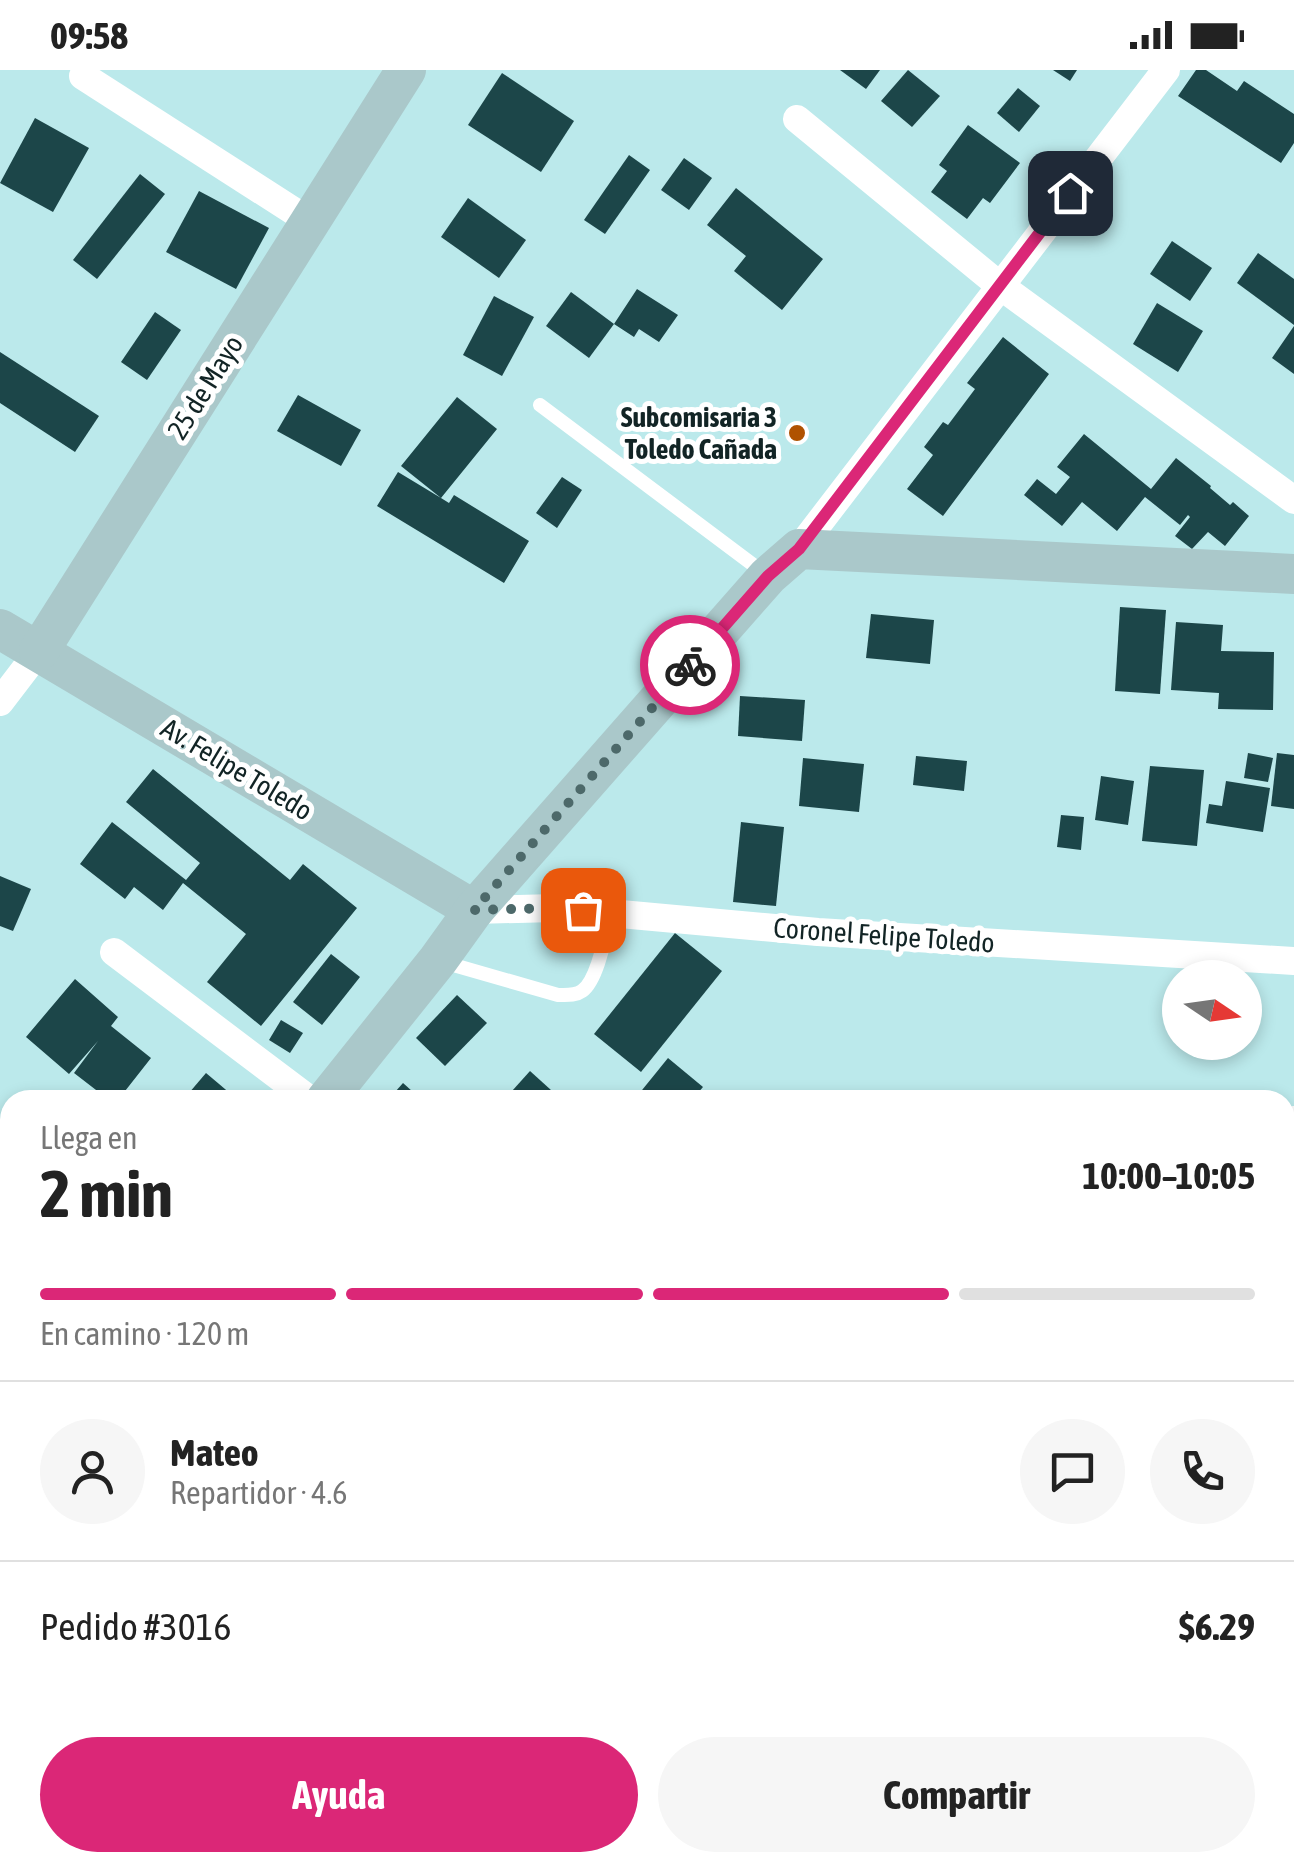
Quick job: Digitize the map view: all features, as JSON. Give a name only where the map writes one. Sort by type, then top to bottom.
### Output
[{"type":"street","name":"25 de Mayo","points":[[0,702],[39,651],[406,70]]},
{"type":"street","points":[[334,1090],[474,910],[768,576],[799,549],[1166,70]]},
{"type":"street","points":[[83,76],[309,222]]},
{"type":"street","points":[[797,119],[999,285],[1294,500]]},
{"type":"street","points":[[799,549],[1294,574]]},
{"type":"street","name":"Av. Felipe Toledo","points":[[0,629],[474,910]]},
{"type":"street","name":"Coronel Felipe Toledo","points":[[474,910],[556,908],[818,932],[1294,961]]},
{"type":"street","points":[[114,952],[297,1090]]},
{"type":"lane","points":[[540,405],[768,576]]},
{"type":"lane","points":[[438,960],[572,996],[586,989],[593,977],[611,913]]},
{"type":"building","points":[[840,70],[880,70],[866,89]]},
{"type":"building","points":[[908,70],[940,96],[912,127],[881,101]]},
{"type":"building","points":[[1053,70],[1077,70],[1070,81]]},
{"type":"building","points":[[1196,70],[1206,70],[1237,91],[1244,81],[1294,114],[1294,143],[1281,163],[1178,96]]},
{"type":"building","points":[[502,73],[574,121],[541,172],[468,125]]},
{"type":"building","points":[[1018,88],[1040,106],[1019,132],[997,113]]},
{"type":"building","points":[[35,118],[89,148],[53,212],[0,183]]},
{"type":"building","points":[[968,125],[1020,163],[990,203],[983,198],[967,219],[931,192],[947,171],[939,165]]},
{"type":"building","points":[[629,155],[650,170],[605,234],[584,220]]},
{"type":"building","points":[[684,158],[712,178],[689,210],[661,190]]},
{"type":"building","points":[[140,174],[165,194],[97,279],[73,260]]},
{"type":"building","points":[[736,188],[823,259],[782,310],[734,271],[746,256],[707,225]]},
{"type":"building","points":[[199,191],[269,228],[236,289],[166,252]]},
{"type":"building","points":[[468,198],[526,240],[499,278],[441,237]]},
{"type":"building","points":[[1172,241],[1212,268],[1190,301],[1150,274]]},
{"type":"building","points":[[1258,253],[1294,279],[1294,325],[1237,283]]},
{"type":"building","points":[[637,289],[678,315],[659,342],[639,329],[634,337],[614,324]]},
{"type":"building","points":[[571,292],[614,324],[589,358],[546,326]]},
{"type":"building","points":[[494,296],[534,317],[502,376],[463,355]]},
{"type":"building","points":[[1157,303],[1203,331],[1178,372],[1133,344]]},
{"type":"building","points":[[155,312],[181,330],[147,380],[121,362]]},
{"type":"building","points":[[1294,326],[1294,374],[1272,358]]},
{"type":"building","points":[[1003,337],[1049,374],[943,516],[907,489],[933,455],[924,447],[943,422],[948,425],[975,389],[967,383]]},
{"type":"building","points":[[0,352],[99,416],[75,452],[0,403]]},
{"type":"building","points":[[298,395],[361,430],[341,466],[277,431]]},
{"type":"building","points":[[457,397],[497,429],[441,498],[401,466]]},
{"type":"building","points":[[1084,434],[1151,489],[1176,458],[1230,505],[1233,502],[1249,516],[1225,546],[1208,532],[1192,549],[1175,536],[1190,517],[1180,525],[1145,497],[1117,531],[1082,502],[1062,526],[1024,495],[1037,479],[1056,494],[1070,477],[1057,467]]},
{"type":"building","points":[[398,472],[449,503],[454,495],[529,541],[504,583],[377,506]]},
{"type":"building","points":[[562,477],[582,490],[557,528],[536,513]]},
{"type":"building","points":[[1120,607],[1166,610],[1160,694],[1115,691]]},
{"type":"building","points":[[871,614],[934,620],[930,664],[866,658]]},
{"type":"building","points":[[1176,622],[1223,625],[1221,651],[1274,652],[1273,710],[1218,709],[1219,693],[1171,690]]},
{"type":"building","points":[[740,696],[805,700],[802,741],[738,736]]},
{"type":"building","points":[[1248,753],[1273,758],[1268,782],[1244,778]]},
{"type":"building","points":[[1277,753],[1294,755],[1294,809],[1271,806]]},
{"type":"building","points":[[916,756],[967,761],[964,791],[913,785]]},
{"type":"building","points":[[803,758],[864,764],[859,812],[799,806]]},
{"type":"building","points":[[1150,766],[1204,770],[1197,846],[1142,841]]},
{"type":"building","points":[[153,769],[290,880],[303,864],[357,908],[261,1026],[207,982],[246,934],[183,883],[163,910],[134,887],[125,899],[80,864],[112,822],[186,880],[200,863],[126,802]]},
{"type":"building","points":[[1101,776],[1134,781],[1128,825],[1095,820]]},
{"type":"building","points":[[1226,781],[1270,788],[1263,832],[1206,823],[1209,804],[1222,806]]},
{"type":"building","points":[[1061,815],[1084,817],[1081,850],[1057,847]]},
{"type":"building","points":[[741,822],[784,827],[776,906],[733,902]]},
{"type":"building","points":[[0,876],[31,889],[13,931],[0,926]]},
{"type":"building","points":[[675,933],[722,971],[641,1072],[594,1034]]},
{"type":"building","points":[[331,954],[360,977],[322,1025],[293,1002]]},
{"type":"building","points":[[75,979],[118,1017],[111,1026],[151,1058],[126,1090],[96,1090],[74,1073],[98,1041],[69,1074],[26,1037]]},
{"type":"building","points":[[457,995],[487,1023],[445,1066],[416,1038]]},
{"type":"building","points":[[281,1020],[303,1033],[290,1053],[269,1040]]},
{"type":"building","points":[[668,1058],[703,1087],[700,1090],[642,1090]]},
{"type":"building","points":[[530,1071],[551,1090],[513,1090]]},
{"type":"building","points":[[206,1073],[226,1090],[192,1090]]},
{"type":"way so far","points":[[583,910],[474,910],[690,665]]},
{"type":"place","name":"Subcomisaria 3 Toledo Cañada","points":[[797,433]]},
{"type":"route","points":[[690,665],[768,576],[799,549],[1070,193]]}]
